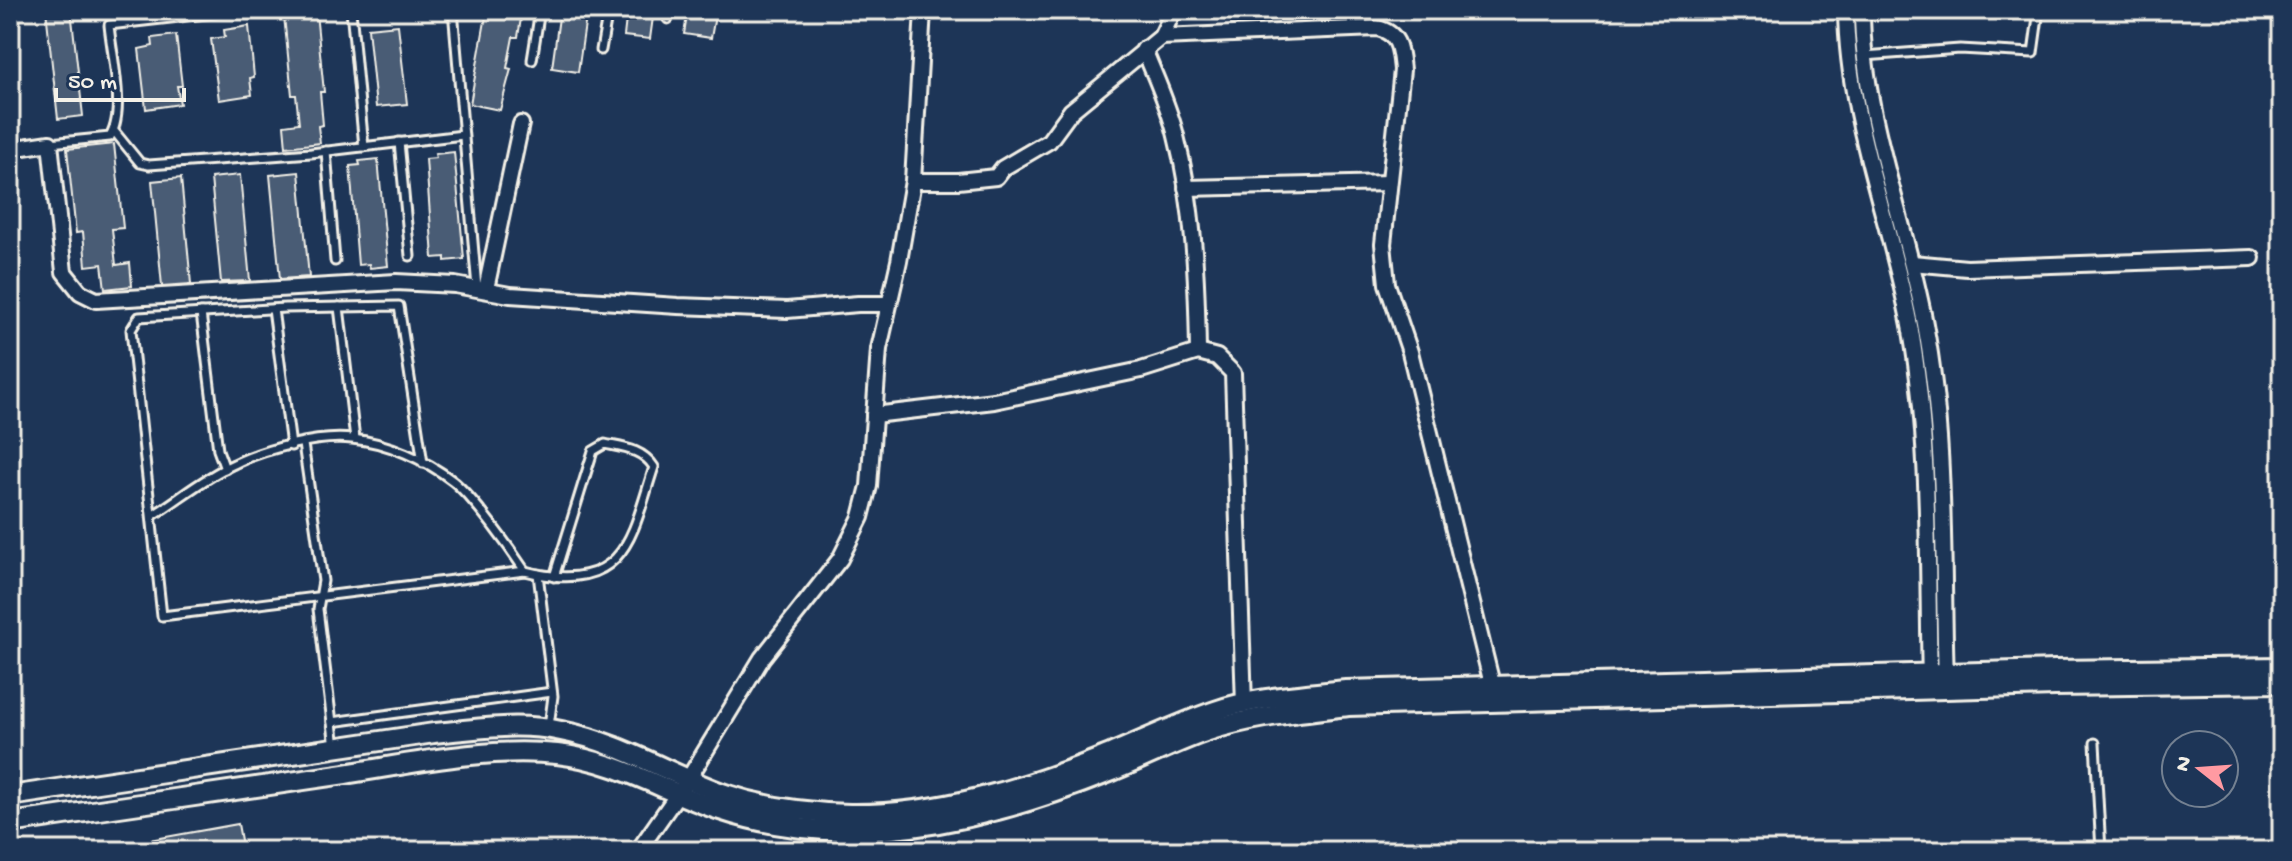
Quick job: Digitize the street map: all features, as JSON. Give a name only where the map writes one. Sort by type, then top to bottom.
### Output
[{"type":"street","points":[[638,851],[684,785],[762,658],[848,546],[866,502],[879,349],[913,181],[923,10]]},
{"type":"street","points":[[913,181],[996,177],[1003,168],[1049,141],[1071,111],[1161,37],[1174,10]]},
{"type":"street","points":[[1846,10],[1852,79],[1902,286],[1917,372],[1925,454],[1938,681]]},
{"type":"street","points":[[1862,10],[1864,56],[1926,326],[1937,412],[1938,681]]},
{"type":"street","points":[[1161,37],[1377,28],[1390,33],[1399,46],[1402,70],[1383,244],[1387,284],[1410,352],[1492,684]]},
{"type":"street","points":[[1144,49],[1176,134],[1186,188],[1196,273],[1198,352]]},
{"type":"street","points":[[482,288],[521,124]]},
{"type":"street","points":[[10,149],[50,143],[64,272],[74,286],[96,300],[381,283],[482,288],[510,295],[787,310],[888,304]]},
{"type":"street","points":[[1186,188],[1389,183]]},
{"type":"street","points":[[1912,263],[1967,268],[2252,258]]},
{"type":"street","points":[[874,415],[994,401],[1141,370],[1198,352],[1217,357],[1233,373],[1244,705]]},
{"type":"street","points":[[10,796],[503,726],[549,729],[605,742],[684,785],[718,809],[784,825],[882,830],[957,819],[1020,804],[1105,774],[1222,726],[1306,711],[1386,704],[2282,667]]},
{"type":"street","points":[[10,823],[508,752],[559,754],[587,759],[797,810],[850,814],[923,808],[1016,788],[1099,759],[1217,710],[1346,690],[1492,684],[1938,681],[2282,683]]},
{"type":"lane","points":[[50,143],[110,137],[114,131],[118,113],[109,25],[241,10]]},
{"type":"lane","points":[[351,10],[364,147]]},
{"type":"lane","points":[[453,10],[463,135],[482,288]]},
{"type":"lane","points":[[532,60],[540,10]]},
{"type":"lane","points":[[601,50],[608,10]]},
{"type":"lane","points":[[1864,56],[1960,49],[2033,53],[2039,10]]},
{"type":"lane","points":[[114,131],[140,163],[149,165],[326,151],[463,135]]},
{"type":"lane","points":[[399,142],[410,256]]},
{"type":"lane","points":[[326,151],[335,261]]},
{"type":"lane","points":[[423,463],[399,306],[139,317],[131,330],[162,616],[525,571],[554,577],[589,574],[609,564],[625,550],[654,467],[645,456],[605,444],[593,451],[554,577]]},
{"type":"lane","points":[[339,307],[355,439]]},
{"type":"lane","points":[[273,309],[291,446]]},
{"type":"lane","points":[[201,313],[218,450],[225,469]]},
{"type":"lane","points":[[152,516],[225,469],[253,456],[303,444],[355,439],[382,445],[423,463],[455,482],[511,549],[525,571]]},
{"type":"lane","points":[[303,444],[323,581],[318,609],[336,748]]},
{"type":"lane","points":[[538,574],[552,692],[549,729]]},
{"type":"lane","points":[[332,722],[552,692]]},
{"type":"lane","points":[[2095,743],[2101,851]]},
{"type":"building","points":[[46,10],[71,10],[83,116],[58,119]]},
{"type":"building","points":[[487,10],[522,12],[518,37],[513,37],[507,68],[511,69],[500,110],[470,104]]},
{"type":"building","points":[[560,10],[587,10],[578,72],[552,68]]},
{"type":"building","points":[[627,10],[654,10],[650,39],[624,36]]},
{"type":"building","points":[[688,10],[716,10],[711,38],[684,34]]},
{"type":"building","points":[[316,13],[324,92],[320,92],[323,125],[318,126],[320,143],[286,147],[284,125],[299,123],[296,95],[292,95],[284,16]]},
{"type":"building","points":[[398,25],[407,104],[376,107],[368,28]]},
{"type":"building","points":[[249,26],[254,77],[250,78],[252,95],[219,100],[211,39],[225,37],[224,30]]},
{"type":"building","points":[[176,35],[182,86],[177,86],[180,104],[146,109],[139,49],[153,46],[152,38]]},
{"type":"building","points":[[114,144],[123,228],[112,229],[116,265],[130,263],[132,286],[105,289],[102,264],[86,266],[83,232],[76,233],[67,149]]},
{"type":"building","points":[[454,152],[464,259],[445,261],[445,257],[433,258],[426,159],[436,158],[435,154]]},
{"type":"building","points":[[378,159],[388,266],[370,268],[369,264],[358,265],[350,166],[360,165],[359,161]]},
{"type":"building","points":[[299,172],[309,277],[280,279],[270,175]]},
{"type":"building","points":[[240,175],[250,281],[221,282],[211,178]]},
{"type":"building","points":[[181,178],[191,284],[162,286],[152,181]]},
{"type":"building","points":[[238,824],[243,851],[127,851],[127,844]]}]
